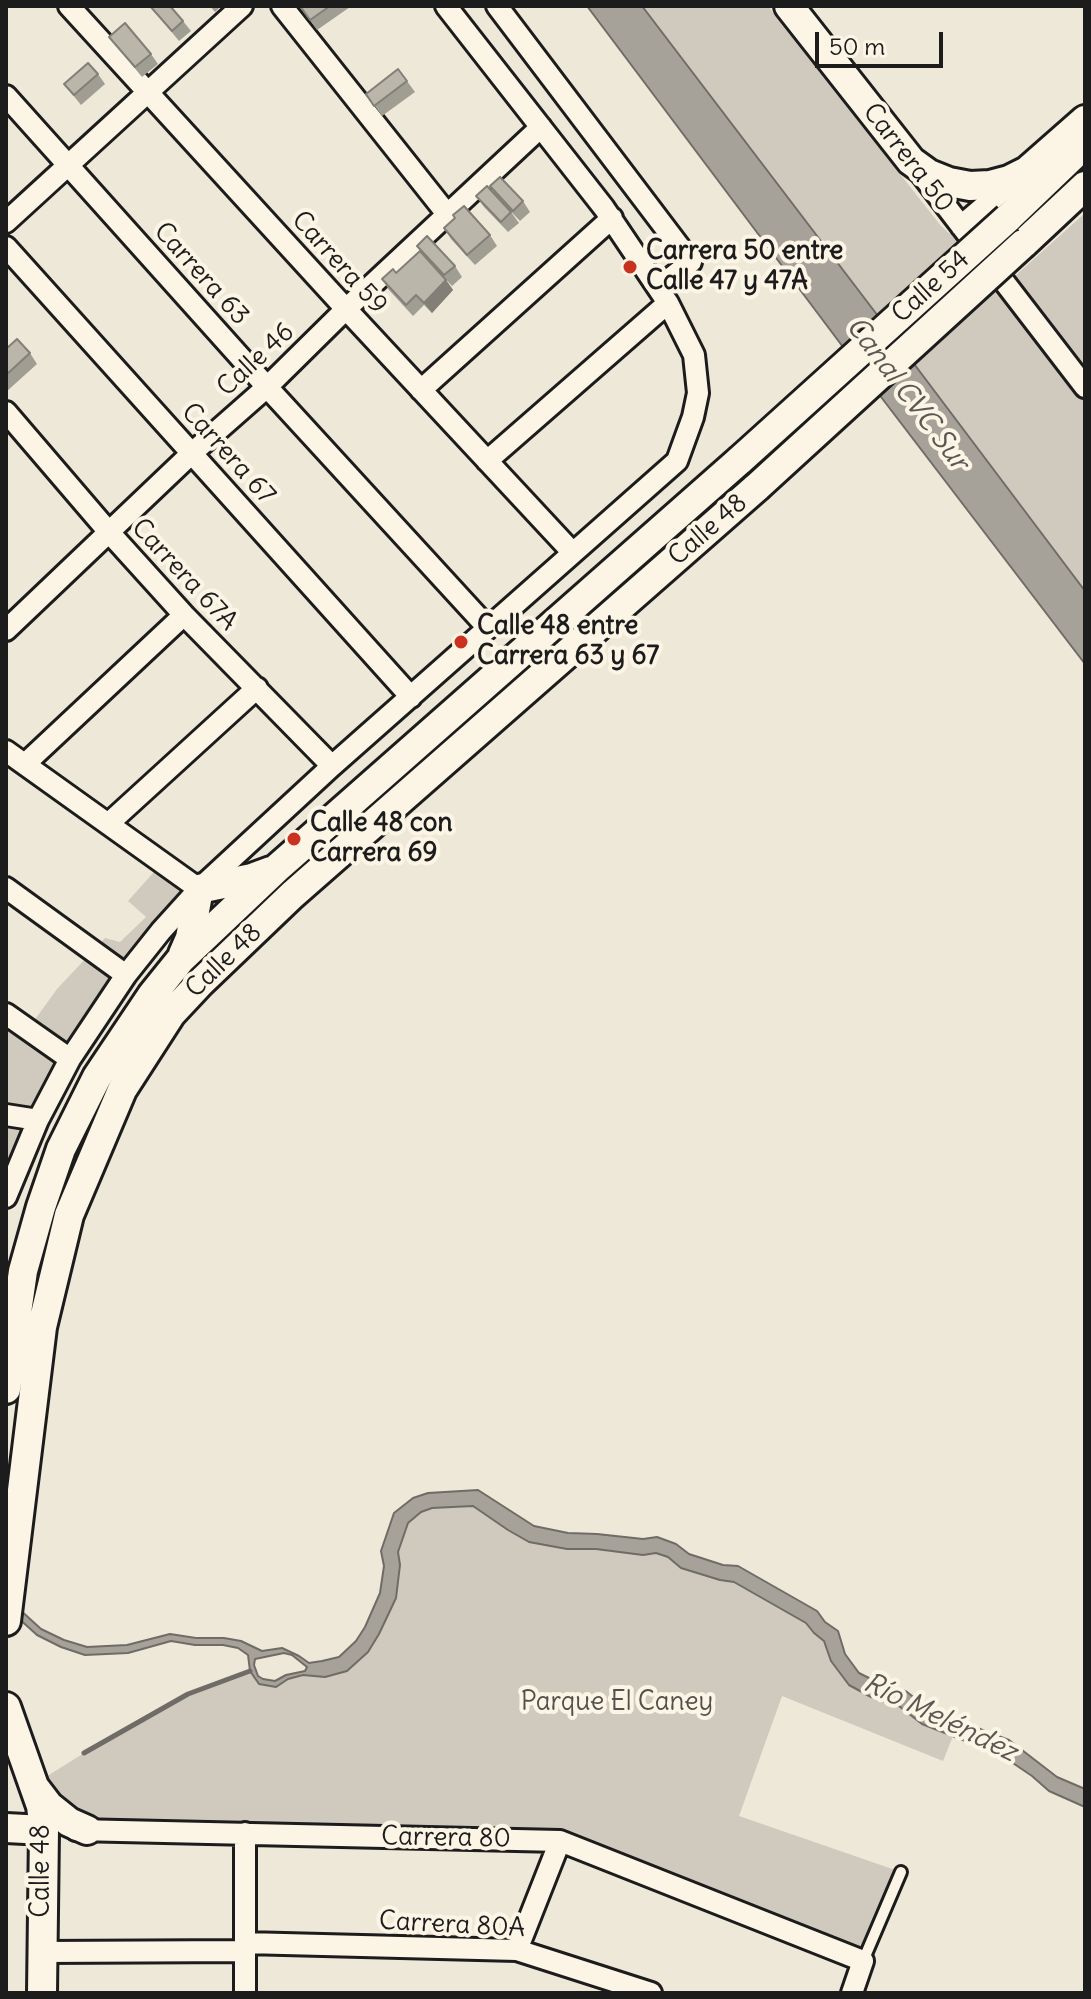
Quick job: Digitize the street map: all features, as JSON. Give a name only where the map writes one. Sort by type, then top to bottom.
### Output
[{"type":"main road","name":"Carrera 50","points":[[789,6],[911,161]]},
{"type":"main road","name":"Calle 54","points":[[1027,171],[1085,120]]},
{"type":"main road","name":"Calle 54","points":[[740,460],[1008,218],[1085,144]]},
{"type":"main road","points":[[911,161],[929,174],[970,186],[1009,180],[1027,171]]},
{"type":"main road","name":"Calle 54","points":[[757,487],[1085,186]]},
{"type":"main road","name":"Calle 48","points":[[6,1621],[42,1327],[53,1277],[69,1215],[91,1161],[110,1084],[152,995],[181,959],[276,869],[740,460]]},
{"type":"main road","name":"Calle 48","points":[[6,1389],[23,1271],[41,1207],[61,1149],[110,1084],[200,983],[292,895],[757,487]]},
{"type":"main road","points":[[181,959],[190,938],[199,889],[252,878],[276,869]]},
{"type":"main road","name":"Calle 48","points":[[6,1707],[41,1806],[44,1830],[42,1993]]},
{"type":"main road","points":[[33,1785],[49,1806],[69,1822],[87,1830]]},
{"type":"main road","name":"Carrera 80","points":[[6,1828],[44,1830]]},
{"type":"street","points":[[6,222],[242,6]]},
{"type":"street","points":[[282,6],[447,214]]},
{"type":"street","points":[[6,1197],[38,1120],[70,1059],[126,975],[199,889],[332,766],[677,461],[698,393],[694,355],[663,296],[612,218],[446,6]]},
{"type":"street","points":[[487,461],[663,296],[691,262],[497,6]]},
{"type":"street","name":"Carrera 59","points":[[81,10],[148,92],[573,553]]},
{"type":"street","name":"Carrera 63","points":[[6,96],[488,628]]},
{"type":"street","name":"Calle 46","points":[[6,630],[541,127]]},
{"type":"street","name":"Carrera 50","points":[[911,161],[1085,387]]},
{"type":"street","name":"Calle 54","points":[[961,226],[1027,171]]},
{"type":"street","points":[[421,390],[612,218]]},
{"type":"street","name":"Carrera 67","points":[[6,247],[411,697]]},
{"type":"street","name":"Carrera 67A","points":[[6,412],[184,615],[332,766]]},
{"type":"street","points":[[25,764],[184,615]]},
{"type":"street","points":[[108,824],[257,688]]},
{"type":"street","points":[[6,751],[199,889]]},
{"type":"street","points":[[6,888],[126,975]]},
{"type":"street","points":[[6,1014],[70,1059]]},
{"type":"street","points":[[6,1115],[38,1120]]},
{"type":"street","name":"Carrera 80","points":[[44,1830],[560,1841],[863,1961]]},
{"type":"street","points":[[245,1833],[245,1993]]},
{"type":"street","points":[[517,1950],[560,1841]]},
{"type":"street","name":"Carrera 80A","points":[[42,1952],[245,1947],[517,1950],[651,1993]]},
{"type":"street","points":[[852,1993],[863,1961]]},
{"type":"lane","points":[[863,1961],[901,1872]]},
{"type":"green space","points":[[642,6],[768,6],[941,226],[1006,284],[1085,213],[1085,591]]},
{"type":"green space","points":[[162,863],[199,889],[126,975],[6,1197],[6,1014],[28,1029],[57,989],[105,938],[120,942],[146,917],[128,901]]},
{"type":"green space","name":"Parque El Caney","points":[[473,1506],[529,1542],[567,1549],[643,1555],[656,1553],[668,1557],[681,1568],[734,1582],[806,1623],[824,1641],[831,1661],[871,1697],[899,1706],[922,1724],[953,1736],[943,1761],[782,1696],[739,1816],[901,1872],[863,1961],[560,1841],[87,1830],[33,1785],[188,1694],[250,1671],[259,1684],[276,1686],[303,1675],[325,1677],[347,1671],[368,1652],[396,1598],[400,1565],[398,1552],[408,1523],[421,1512],[432,1508]]},
{"type":"water","name":"Canal CVC Sur","points":[[587,6],[642,6],[878,316],[1085,591],[1085,664],[852,359]]},
{"type":"water","name":"Río Meléndez","points":[[478,1490],[534,1526],[568,1533],[643,1539],[657,1537],[676,1544],[689,1554],[723,1565],[738,1566],[817,1611],[825,1622],[838,1631],[845,1654],[859,1673],[907,1692],[930,1710],[1009,1740],[1057,1777],[1085,1789],[1085,1807],[1049,1791],[1001,1755],[922,1724],[899,1706],[871,1697],[849,1685],[831,1661],[824,1641],[806,1623],[734,1582],[681,1568],[668,1557],[656,1553],[643,1555],[567,1549],[529,1542],[473,1506],[432,1508],[421,1512],[408,1523],[398,1552],[400,1565],[396,1598],[379,1634],[368,1652],[347,1671],[325,1677],[303,1675],[288,1679],[276,1687],[259,1684],[250,1671],[248,1655],[238,1648],[223,1645],[171,1641],[128,1653],[85,1655],[37,1635],[6,1607],[6,1597],[41,1629],[87,1647],[127,1645],[170,1634],[241,1641],[262,1651],[282,1648],[309,1663],[339,1657],[365,1627],[380,1593],[384,1566],[381,1551],[394,1513],[413,1498],[428,1493]],"holes":[[[284,1653],[292,1655],[307,1667],[305,1671],[275,1681],[258,1676],[255,1659]]]},
{"type":"building","points":[[150,6],[170,6],[183,21],[172,31]]},
{"type":"building","points":[[300,6],[330,6],[310,20]]},
{"type":"building","points":[[125,23],[151,54],[135,67],[109,37]]},
{"type":"building","points":[[88,63],[98,74],[74,95],[64,84]]},
{"type":"building","points":[[398,69],[407,81],[374,106],[366,94]]},
{"type":"building","points":[[500,177],[523,201],[513,211],[490,186]]},
{"type":"building","points":[[487,186],[511,212],[501,222],[476,196]]},
{"type":"building","points":[[464,206],[490,235],[467,255],[444,228]]},
{"type":"building","points":[[427,236],[455,266],[444,275],[417,246]]},
{"type":"building","points":[[420,251],[446,280],[424,303],[416,295],[406,305],[382,279],[393,269],[396,273]]},
{"type":"building","points":[[17,339],[30,353],[6,375],[6,349]]},
{"type":"waterway","points":[[84,1753],[188,1694],[250,1671]]},
{"type":"place","name":"Carrera 50 entre Calle 47 y 47A","points":[[630,267]]},
{"type":"place","name":"Calle 48 entre Carrera 63 y 67","points":[[461,642]]},
{"type":"place","name":"Calle 48 con Carrera 69","points":[[294,839]]}]
